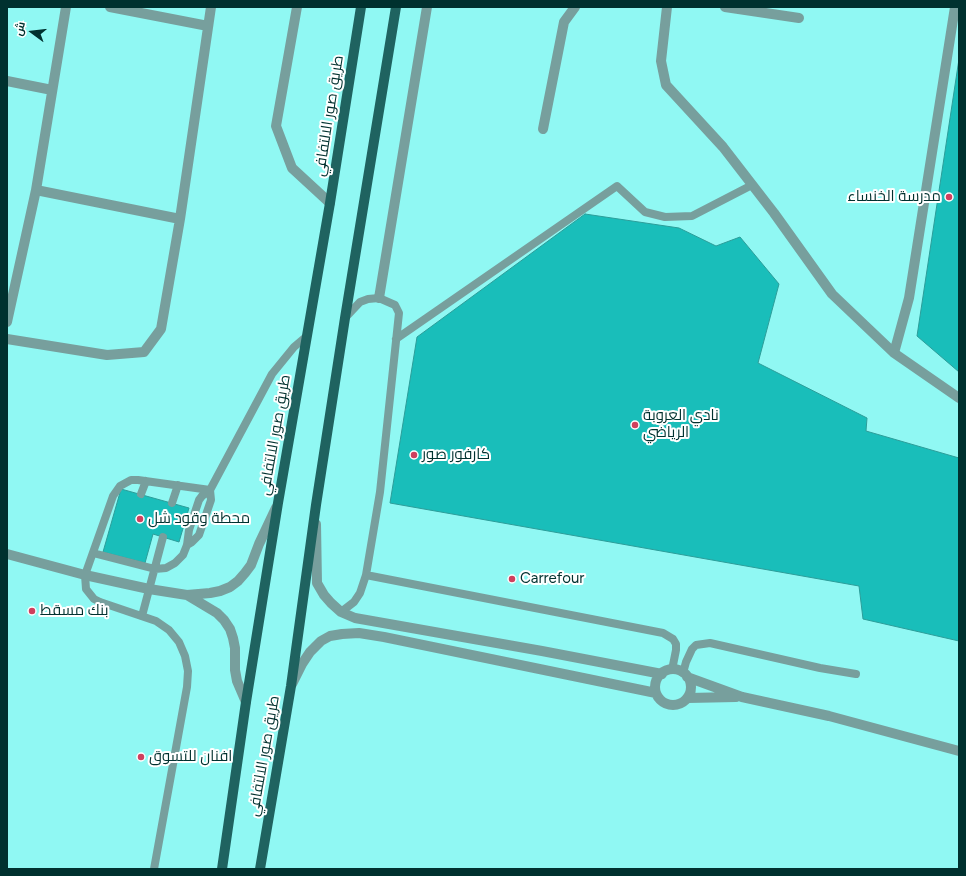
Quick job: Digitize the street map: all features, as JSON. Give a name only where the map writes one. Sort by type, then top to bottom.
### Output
[{"type":"main road","name":"طريق صور الالتفافي","points":[[222,869],[246,702],[278,503],[330,203],[361,7]]},
{"type":"main road","name":"طريق صور الالتفافي","points":[[260,869],[291,686],[316,505],[396,7]]},
{"type":"street","points":[[7,322],[12,283],[36,190],[66,7]]},
{"type":"street","points":[[110,7],[208,26]]},
{"type":"street","points":[[7,339],[107,355],[144,352],[161,328],[180,219],[211,7]]},
{"type":"street","points":[[297,7],[276,126],[292,168],[330,203]]},
{"type":"street","points":[[379,298],[427,7]]},
{"type":"street","points":[[543,129],[564,22],[575,7]]},
{"type":"street","points":[[667,7],[661,61],[666,85],[723,147],[832,294],[894,353],[959,398]]},
{"type":"street","points":[[725,7],[799,18]]},
{"type":"street","points":[[894,353],[909,298],[955,7]]},
{"type":"street","points":[[7,81],[52,90]]},
{"type":"street","points":[[36,190],[180,219]]},
{"type":"street","points":[[7,554],[85,575],[149,589],[187,595],[220,591],[230,587],[238,581],[251,565],[278,503]]},
{"type":"street","points":[[316,505],[318,582],[324,595],[341,612],[355,618],[662,674]]},
{"type":"street","points":[[187,595],[217,614],[224,620],[230,629],[235,648],[235,670],[237,681],[246,702]]},
{"type":"street","points":[[291,686],[310,652],[322,640],[330,636],[359,633],[656,693]]},
{"type":"street","points":[[742,697],[688,698],[679,704],[668,704],[659,698],[656,693],[656,682],[662,674],[672,670],[742,697],[829,716],[959,750]]},
{"type":"street","points":[[685,675],[690,681],[691,687],[688,698]]},
{"type":"lane","points":[[396,339],[617,186],[645,212],[665,217],[692,216],[752,185]]},
{"type":"lane","points":[[341,612],[354,602],[360,593],[366,575],[380,492],[399,313],[395,305],[379,298],[368,299],[360,302],[345,318]]},
{"type":"lane","points":[[93,553],[120,558],[154,569],[166,568],[175,563],[183,555],[187,544],[192,542],[199,535],[211,500],[210,490],[272,374],[294,347],[307,336]]},
{"type":"lane","points":[[154,869],[187,687],[188,671],[186,656],[179,642],[169,630],[156,621],[94,599],[86,589],[85,575],[116,491],[120,486],[131,480],[210,490]]},
{"type":"lane","points":[[141,494],[146,481]]},
{"type":"lane","points":[[172,503],[178,485]]},
{"type":"lane","points":[[142,616],[163,537]]},
{"type":"lane","points":[[366,575],[663,633],[673,639],[676,644],[672,670]]},
{"type":"lane","points":[[685,675],[686,662],[692,649],[696,645],[710,643],[820,668],[856,674]]},
{"type":"building","name":"مدرسة الخنساء","points":[[959,59],[959,372],[917,336]]},
{"type":"building","name":"نادي العروبة الرياضي","points":[[585,214],[679,228],[716,246],[740,237],[779,284],[758,363],[867,418],[866,431],[959,458],[959,641],[863,619],[859,586],[390,503],[417,337]]},
{"type":"building","points":[[121,489],[189,508],[179,542],[153,534],[145,563],[103,552]]},
{"type":"place","name":"مدرسة الخنساء","points":[[949,197]]},
{"type":"place","name":"نادي العروبة الرياضي","points":[[635,425]]},
{"type":"place","name":"كارفور صور","points":[[414,455]]},
{"type":"place","name":"محطة وقود شل","points":[[140,519]]},
{"type":"place","name":"Carrefour","points":[[512,579]]},
{"type":"place","name":"بنك مسقط","points":[[32,611]]},
{"type":"place","name":"افنان للتسوق","points":[[141,757]]}]
